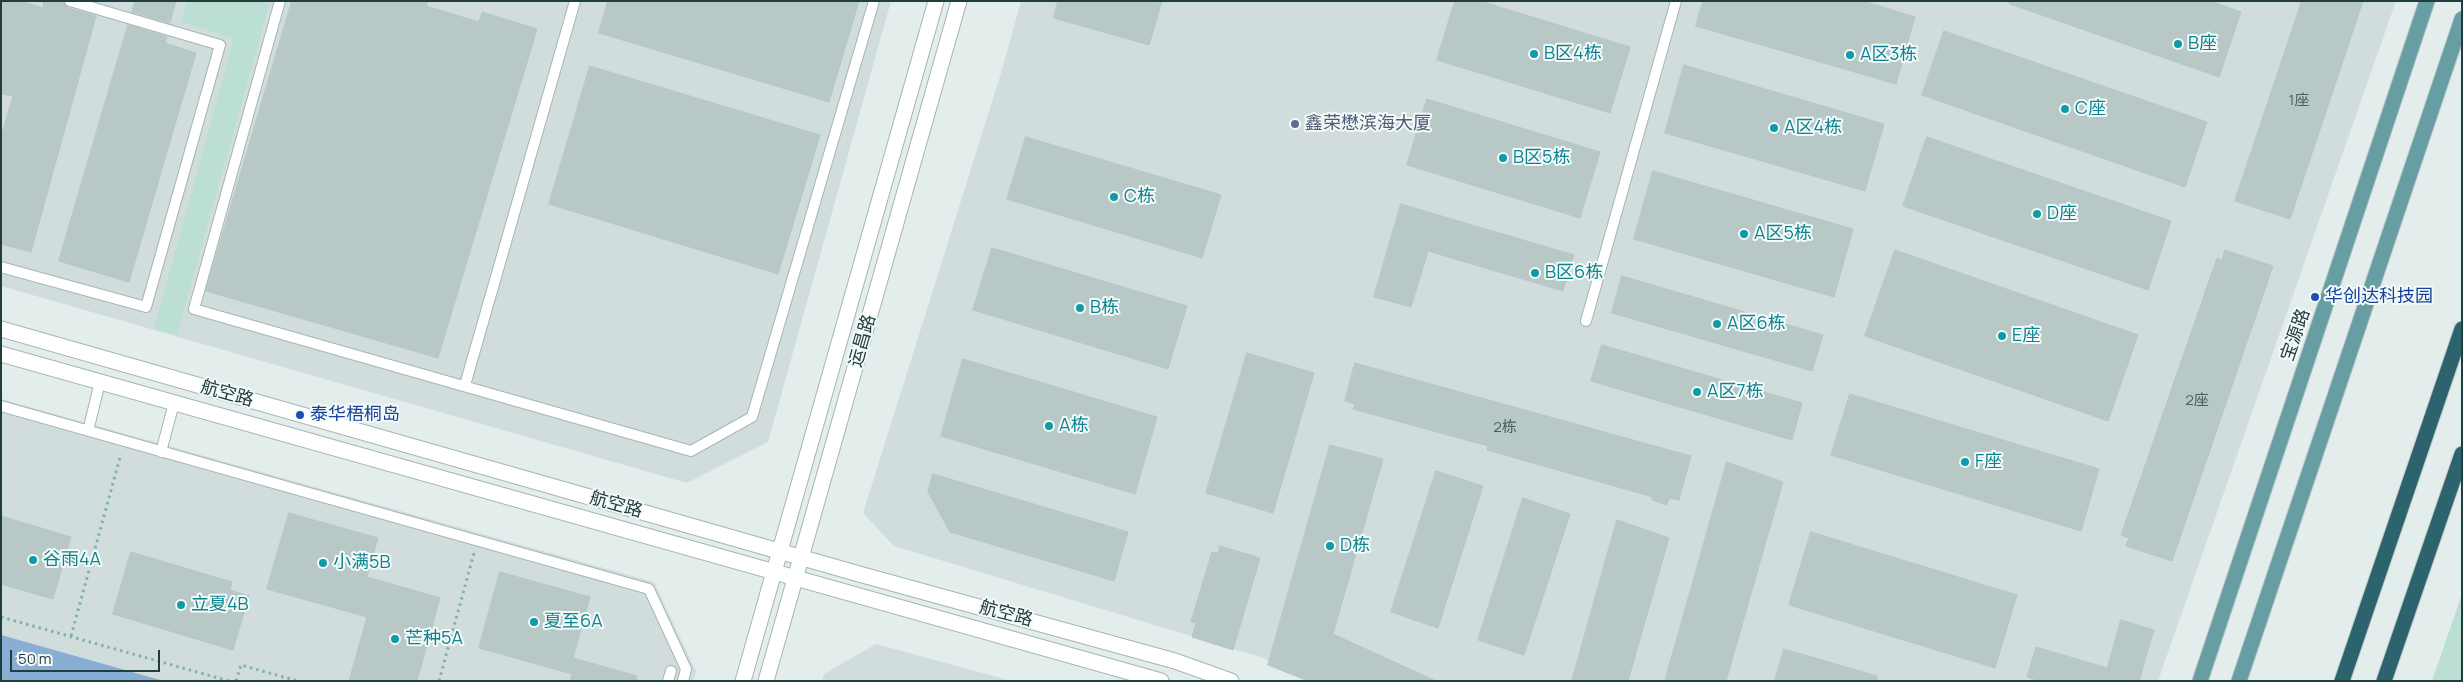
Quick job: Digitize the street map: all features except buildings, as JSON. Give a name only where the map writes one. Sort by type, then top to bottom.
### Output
[{"type":"highway","points":[[2342,681],[2462,328]]},
{"type":"highway","points":[[2384,681],[2462,454]]},
{"type":"main road","name":"宝源路","points":[[2200,681],[2427,1]]},
{"type":"main road","points":[[2239,681],[2462,19]]},
{"type":"street","name":"运昌路","points":[[743,681],[936,1]]},
{"type":"street","name":"运昌路","points":[[766,681],[960,1]]},
{"type":"street","name":"航空路","points":[[1,329],[780,552],[1175,661],[1231,681]]},
{"type":"street","name":"航空路","points":[[1,354],[1161,681]]},
{"type":"lane","points":[[1,267],[146,307],[220,45],[70,1]]},
{"type":"lane","points":[[280,1],[194,309],[691,450],[752,417],[874,1]]},
{"type":"lane","points":[[465,385],[575,1]]},
{"type":"lane","points":[[1586,321],[1676,1]]},
{"type":"lane","points":[[88,431],[100,382]]},
{"type":"lane","points":[[161,452],[174,403]]},
{"type":"lane","points":[[1,406],[649,589],[686,669],[683,681]]},
{"type":"path","points":[[71,636],[124,441]]},
{"type":"path","points":[[439,681],[477,541]]},
{"type":"path","points":[[1,617],[229,681]]},
{"type":"path","points":[[236,681],[241,665],[298,681]]},
{"type":"shaded area","points":[[1,1],[891,1],[768,442],[687,483],[1,286]]},
{"type":"shaded area","points":[[1021,1],[2396,1],[2158,681],[1317,681],[1260,657],[894,546],[863,513],[1002,70]]},
{"type":"shaded area","points":[[1,399],[654,582],[696,671],[693,681],[1,681]]},
{"type":"shaded area","points":[[876,644],[1012,681],[822,681],[824,674]]},
{"type":"green space","points":[[187,1],[270,1],[177,335],[154,329],[234,38],[181,22]]},
{"type":"green space","points":[[2462,594],[2462,681],[2432,681]]},
{"type":"water","points":[[1,635],[164,681],[1,681]]},
{"type":"place","name":"B座","points":[[2178,44]]},
{"type":"place","name":"B区4栋","points":[[1534,54]]},
{"type":"place","name":"A区3栋","points":[[1850,55]]},
{"type":"place","name":"C座","points":[[2065,109]]},
{"type":"place","name":"鑫荣懋滨海大厦","points":[[1295,124]]},
{"type":"place","name":"A区4栋","points":[[1774,128]]},
{"type":"place","name":"B区5栋","points":[[1503,158]]},
{"type":"place","name":"C栋","points":[[1114,197]]},
{"type":"place","name":"D座","points":[[2037,214]]},
{"type":"place","name":"A区5栋","points":[[1744,234]]},
{"type":"place","name":"B区6栋","points":[[1535,273]]},
{"type":"place","name":"华创达科技园","points":[[2315,297]]},
{"type":"place","name":"B栋","points":[[1080,308]]},
{"type":"place","name":"A区6栋","points":[[1717,324]]},
{"type":"place","name":"E座","points":[[2002,336]]},
{"type":"place","name":"A区7栋","points":[[1697,392]]},
{"type":"place","name":"泰华梧桐岛","points":[[300,415]]},
{"type":"place","name":"A栋","points":[[1049,426]]},
{"type":"place","name":"F座","points":[[1965,462]]},
{"type":"place","name":"D栋","points":[[1330,546]]},
{"type":"place","name":"谷雨4A","points":[[33,560]]},
{"type":"place","name":"小满5B","points":[[323,563]]},
{"type":"place","name":"立夏4B","points":[[181,605]]},
{"type":"place","name":"夏至6A","points":[[534,622]]},
{"type":"place","name":"芒种5A","points":[[395,639]]}]
